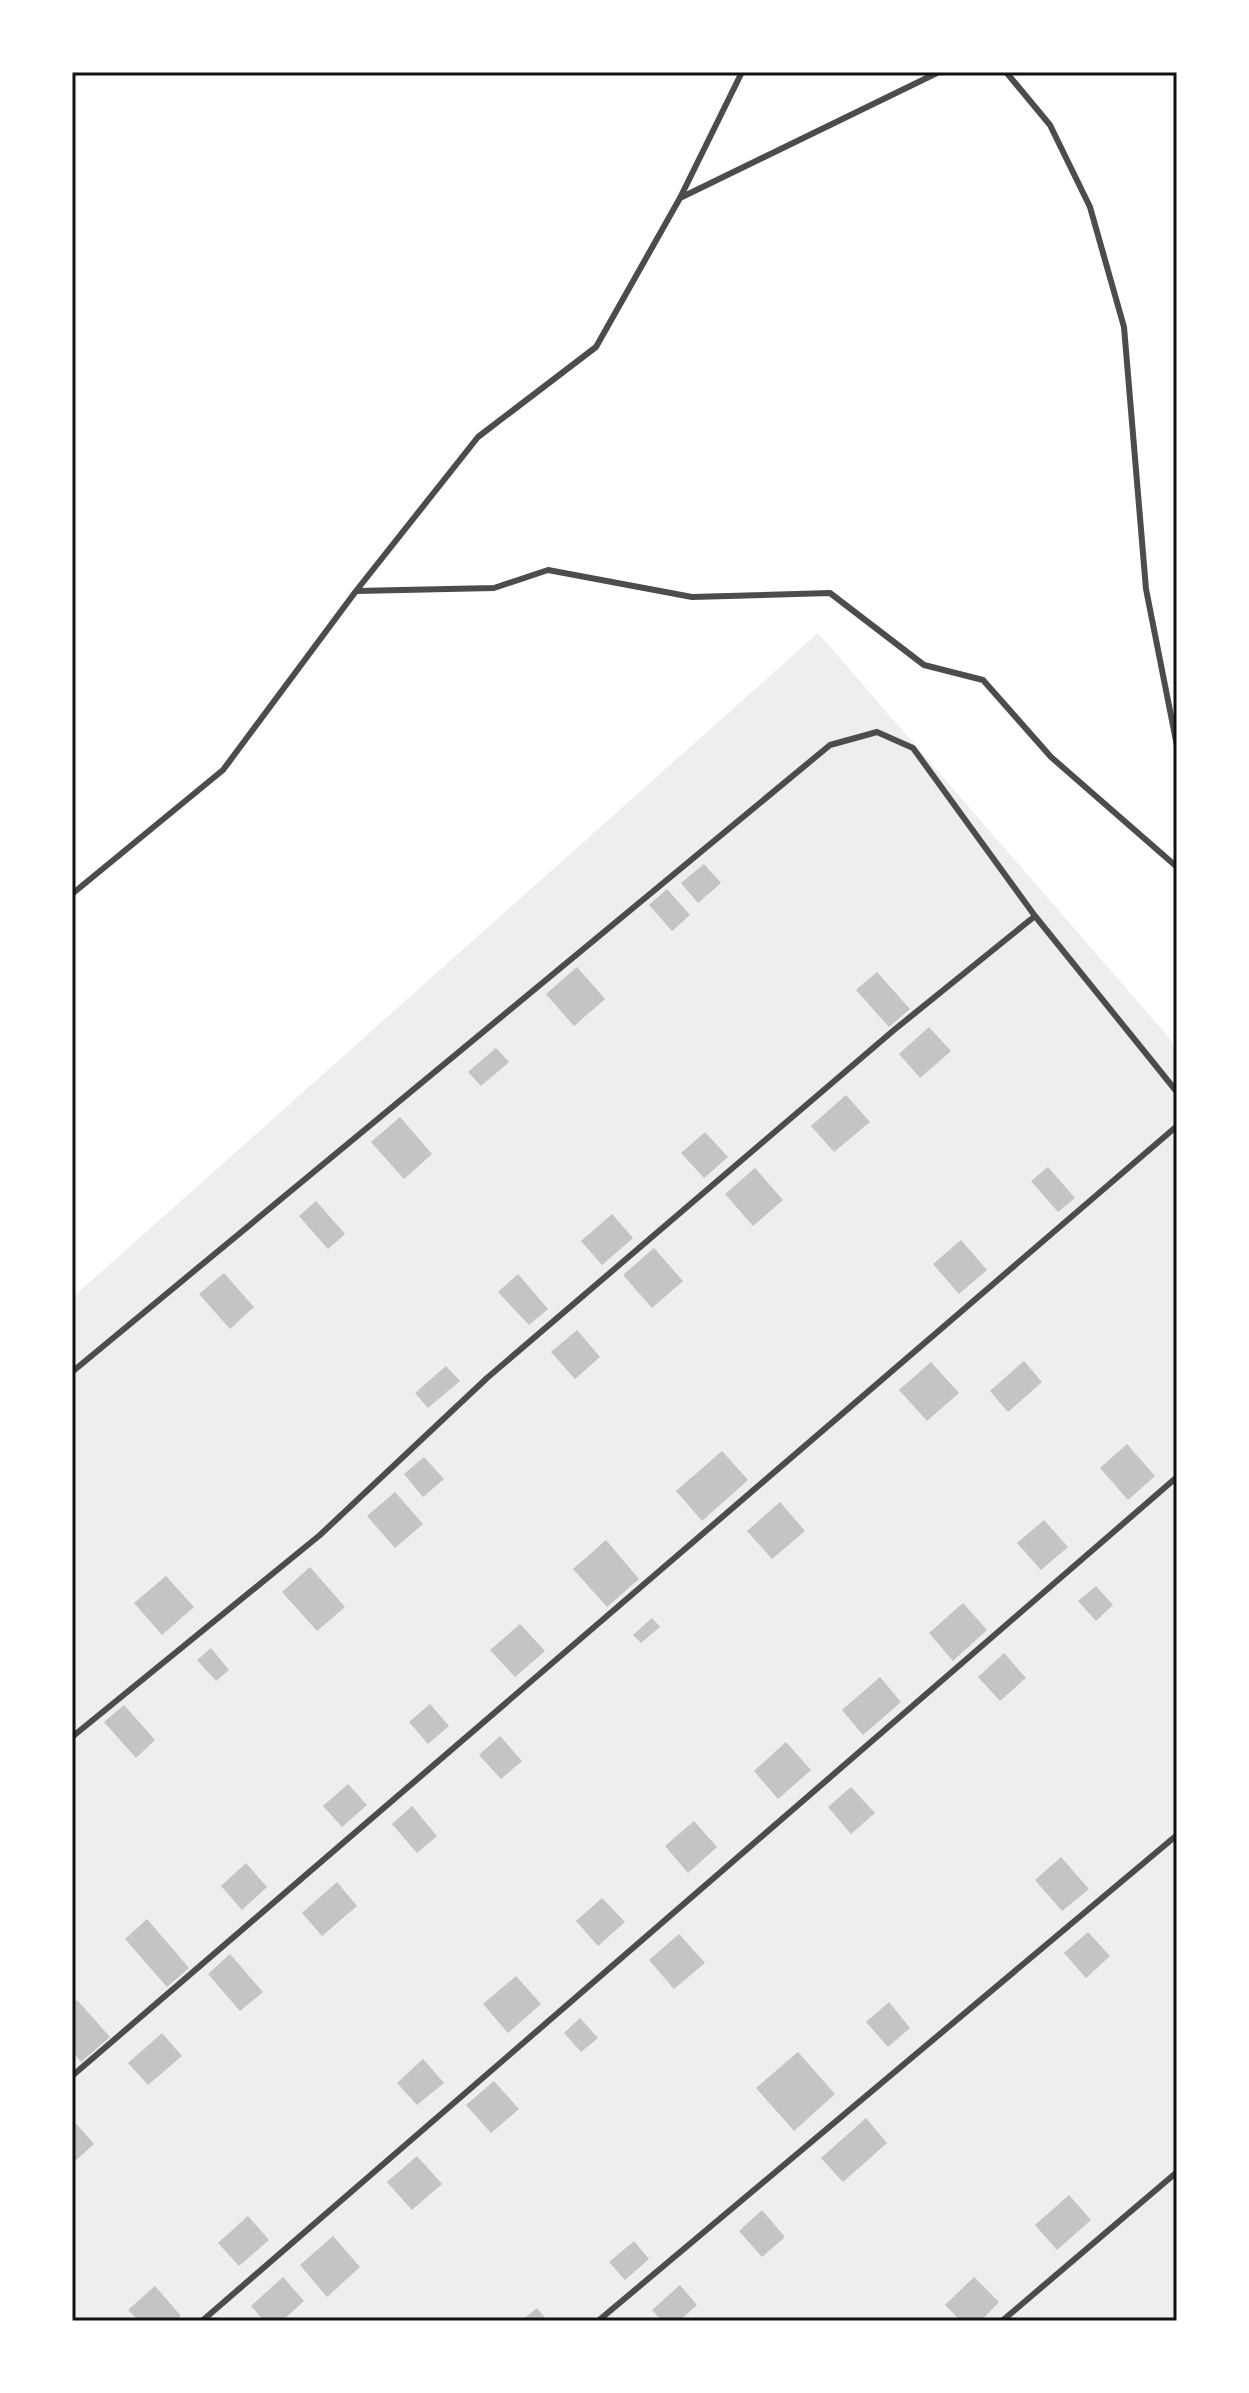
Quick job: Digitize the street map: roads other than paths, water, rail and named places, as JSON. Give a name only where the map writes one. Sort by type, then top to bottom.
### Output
[{"type":"lane","points":[[72,894],[223,770],[356,591],[478,437],[596,347],[680,198],[742,72]]},
{"type":"lane","points":[[680,198],[939,72]]},
{"type":"lane","points":[[1006,72],[1050,125],[1090,207],[1124,327],[1146,589],[1177,746]]},
{"type":"lane","points":[[356,591],[494,588],[548,570],[692,597],[830,593],[924,665],[983,680],[1051,757],[1177,867]]},
{"type":"lane","points":[[72,1372],[830,745],[877,732],[913,748],[1035,916],[1177,1092]]},
{"type":"lane","points":[[72,1737],[320,1535],[487,1378],[894,1030],[1035,916]]},
{"type":"lane","points":[[72,2076],[1177,1126]]},
{"type":"lane","points":[[202,2321],[1177,1477]]},
{"type":"lane","points":[[598,2321],[1177,1835]]},
{"type":"lane","points":[[1002,2321],[1177,2172]]}]
